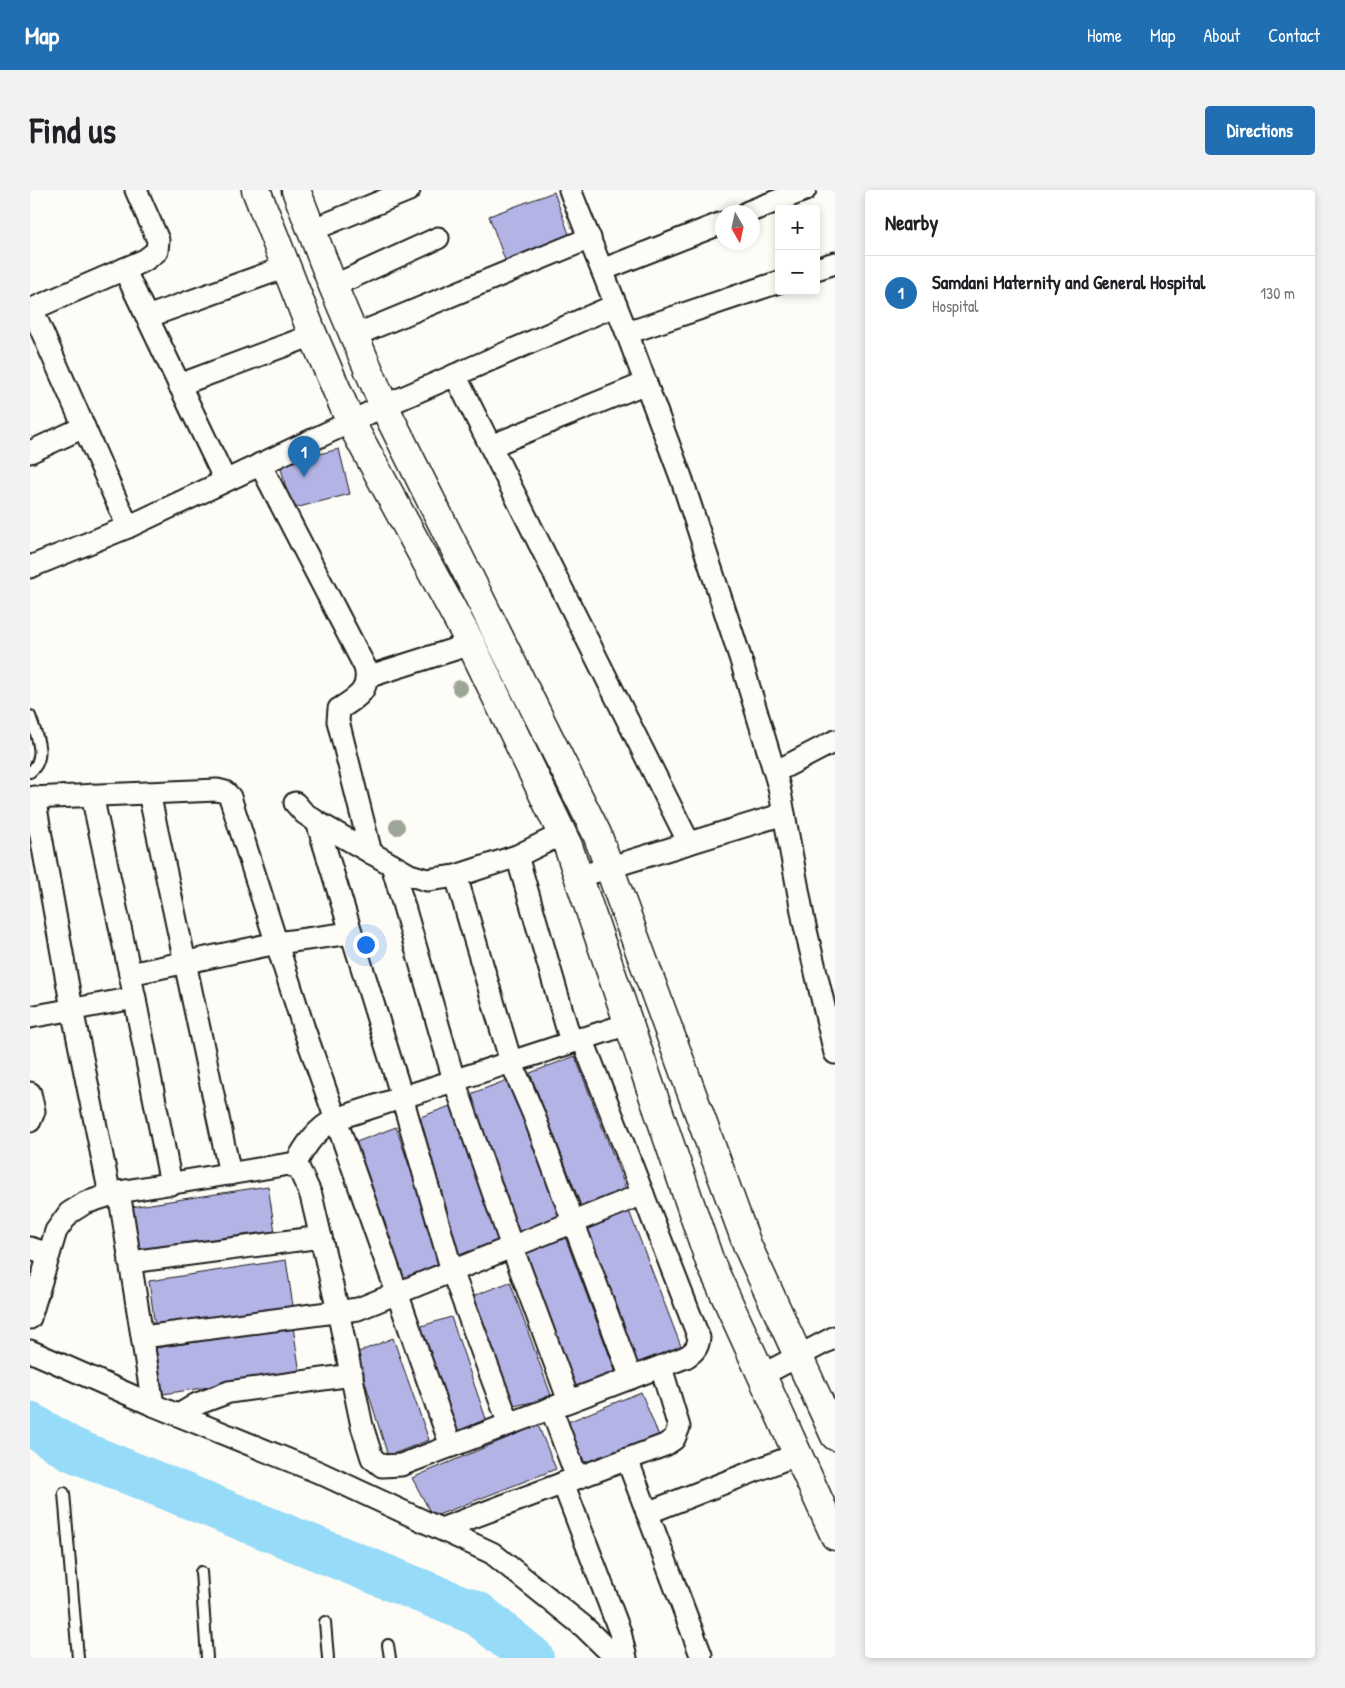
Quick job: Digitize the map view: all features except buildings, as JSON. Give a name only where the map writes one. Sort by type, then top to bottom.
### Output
[{"type":"main road","points":[[256,190],[313,335],[351,423],[471,644],[562,834],[710,1262],[835,1536]]},
{"type":"main road","points":[[296,190],[333,286],[384,406],[593,825],[748,1247],[835,1436]]},
{"type":"street","points":[[128,527],[31,310],[145,260],[157,251],[158,240],[136,190]]},
{"type":"street","points":[[312,230],[409,190]]},
{"type":"street","points":[[570,190],[627,333],[682,480],[740,658],[775,772],[804,922],[835,1053]]},
{"type":"street","points":[[760,207],[805,190]]},
{"type":"street","points":[[602,270],[715,226]]},
{"type":"street","points":[[333,286],[438,238]]},
{"type":"street","points":[[354,336],[590,238]]},
{"type":"street","points":[[820,268],[835,263]]},
{"type":"street","points":[[147,317],[286,267]]},
{"type":"street","points":[[124,269],[225,480]]},
{"type":"street","points":[[627,333],[775,283]]},
{"type":"street","points":[[30,567],[128,527],[384,406],[616,305]]},
{"type":"street","points":[[179,385],[313,335]]},
{"type":"street","points":[[455,376],[689,843]]},
{"type":"street","points":[[491,446],[646,383]]},
{"type":"street","points":[[30,452],[84,427]]},
{"type":"street","points":[[260,464],[368,677],[365,689],[339,709],[338,721],[371,853]]},
{"type":"street","points":[[368,677],[471,644]]},
{"type":"street","points":[[775,772],[835,741]]},
{"type":"street","points":[[154,1404],[130,1262],[72,1009],[32,797],[217,790],[224,792],[230,797],[304,1029],[451,1446]]},
{"type":"street","points":[[149,793],[230,1174]]},
{"type":"street","points":[[92,795],[135,998],[171,1184]]},
{"type":"street","points":[[295,803],[304,813],[317,822],[410,875],[427,880],[456,876],[517,856],[562,834]]},
{"type":"street","points":[[578,877],[784,814]]},
{"type":"street","points":[[317,822],[402,1097],[452,1271],[509,1424]]},
{"type":"street","points":[[30,1318],[40,1251],[70,1214],[85,1203],[114,1193],[289,1164],[295,1165],[302,1174],[311,1195],[362,1426],[372,1458],[382,1466],[401,1465],[661,1367],[686,1357],[694,1351],[698,1345],[699,1338],[643,1194],[577,1040],[517,856]]},
{"type":"street","points":[[392,864],[454,1080],[512,1247],[560,1405],[570,1481],[620,1632],[626,1658]]},
{"type":"street","points":[[456,876],[511,1062],[533,1112],[631,1378]]},
{"type":"street","points":[[130,974],[277,942],[351,933]]},
{"type":"street","points":[[30,1017],[135,998]]},
{"type":"street","points":[[295,1165],[313,1137],[321,1128],[336,1118],[628,1024]]},
{"type":"street","points":[[30,1093],[34,1111],[30,1121]]},
{"type":"street","points":[[143,1337],[358,1309],[643,1194]]},
{"type":"street","points":[[130,1262],[320,1237]]},
{"type":"street","points":[[762,1375],[835,1337]]},
{"type":"street","points":[[30,1351],[318,1472],[492,1553],[583,1626],[616,1658]]},
{"type":"street","points":[[441,1529],[665,1445],[674,1439],[679,1427],[661,1367]]},
{"type":"street","points":[[179,1415],[197,1404],[229,1392],[352,1375]]},
{"type":"street","points":[[647,1513],[798,1454]]},
{"type":"street","points":[[627,1459],[701,1655]]},
{"type":"lane","points":[[30,716],[40,746],[39,759],[34,769],[30,772]]},
{"type":"lane","points":[[64,1493],[78,1658]]},
{"type":"lane","points":[[201,1572],[207,1658]]},
{"type":"lane","points":[[325,1622],[328,1658]]},
{"type":"lane","points":[[388,1644],[390,1658]]},
{"type":"waterway","points":[[30,1424],[71,1449],[478,1614],[532,1658]]},
{"type":"place","name":"Samdani Maternity and General Hospital","points":[[304,477]]}]
